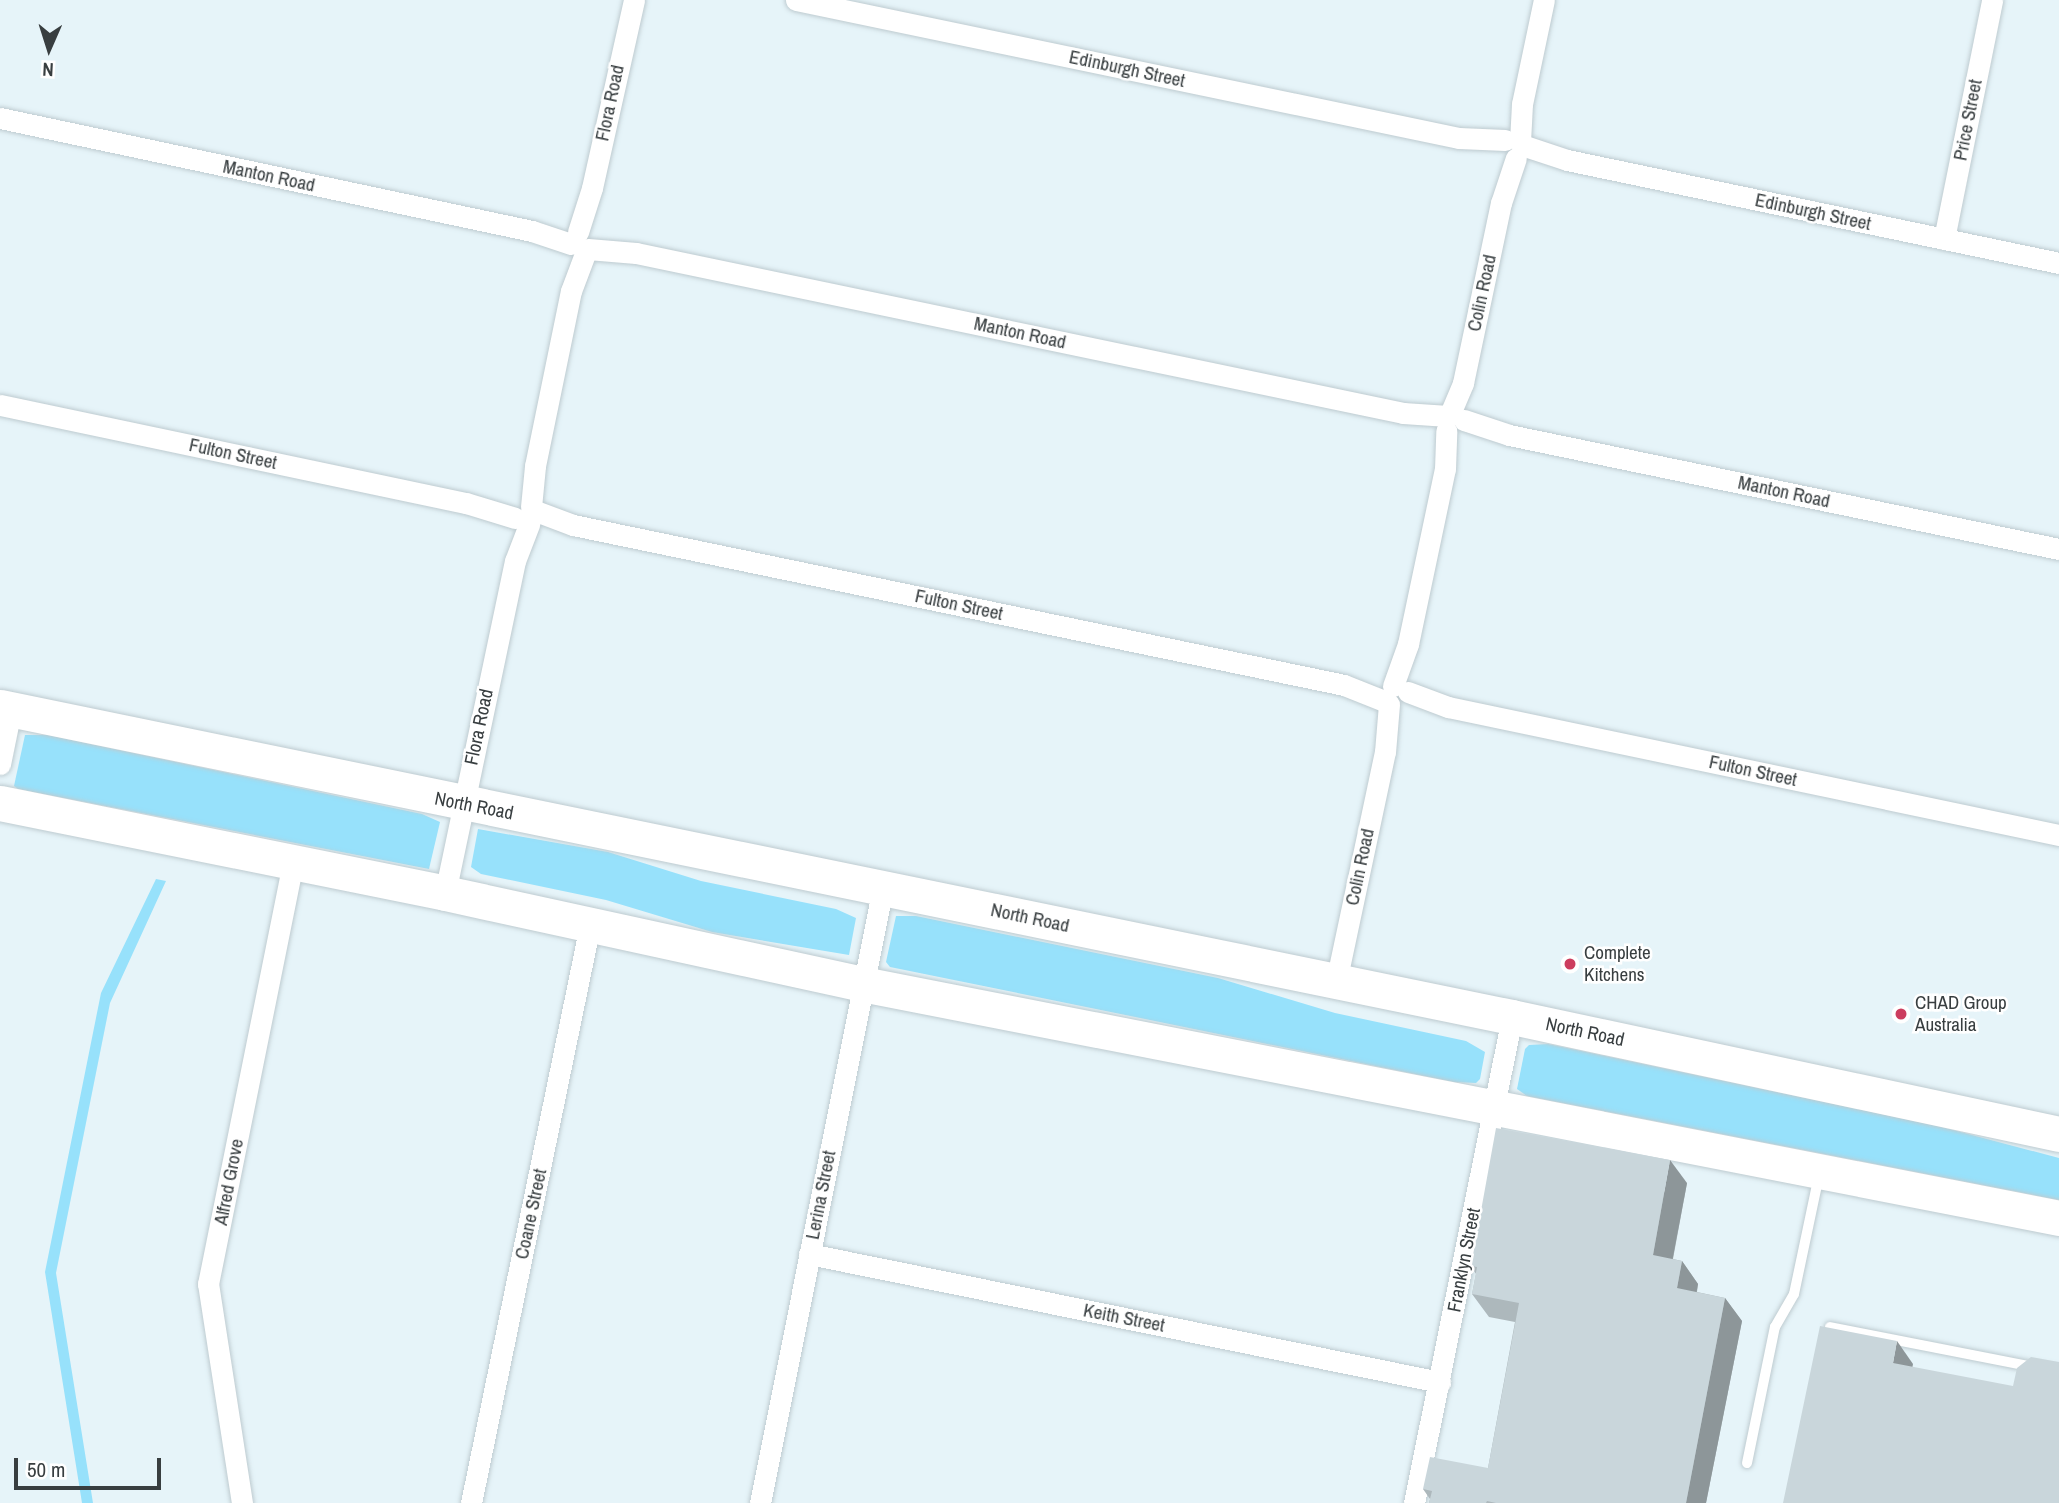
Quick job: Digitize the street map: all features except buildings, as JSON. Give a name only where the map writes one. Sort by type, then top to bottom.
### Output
[{"type":"highway","name":"North Road","points":[[6,708],[463,804],[883,887],[1512,1017],[2059,1134]]},
{"type":"highway","points":[[0,803],[445,893],[862,985],[2059,1218]]},
{"type":"street","name":"Edinburgh Street","points":[[796,0],[2059,263]]},
{"type":"street","name":"Colin Road","points":[[1336,982],[1544,0]]},
{"type":"street","name":"Price Street","points":[[1944,239],[1992,0]]},
{"type":"street","name":"Flora Road","points":[[445,893],[630,6]]},
{"type":"street","name":"Manton Road","points":[[2,120],[2059,549]]},
{"type":"street","name":"Fulton Street","points":[[0,405],[2059,835]]},
{"type":"street","points":[[0,764],[6,708]]},
{"type":"street","name":"Alfred Grove","points":[[242,1503],[208,1284],[293,862]]},
{"type":"street","name":"Lerina Street","points":[[760,1503],[883,887]]},
{"type":"street","name":"Coane Street","points":[[471,1503],[590,925]]},
{"type":"street","name":"Franklyn Street","points":[[1414,1503],[1512,1017]]},
{"type":"street","name":"Keith Street","points":[[809,1254],[1440,1382]]},
{"type":"lane","points":[[1748,1463],[1775,1327],[1794,1294],[1820,1172]]},
{"type":"lane","points":[[1830,1327],[2059,1372]]},
{"type":"shaded area","points":[[25,735],[48,735],[422,814],[440,822],[429,869],[18,789],[14,786]]},
{"type":"shaded area","points":[[478,829],[608,852],[701,881],[836,909],[856,918],[849,955],[712,932],[606,900],[481,874],[471,867]]},
{"type":"shaded area","points":[[156,879],[166,881],[110,1003],[56,1273],[93,1503],[82,1503],[45,1272],[101,993]]},
{"type":"shaded area","points":[[896,916],[916,916],[1218,978],[1335,1013],[1466,1041],[1485,1052],[1480,1079],[1476,1083],[1454,1082],[890,967],[886,962]]},
{"type":"shaded area","points":[[1548,1044],[1938,1126],[2059,1158],[2059,1200],[1527,1096],[1517,1089],[1525,1049],[1529,1045]]},
{"type":"place","name":"Complete Kitchens","points":[[1570,964]]},
{"type":"place","name":"CHAD Group Australia","points":[[1901,1014]]}]
